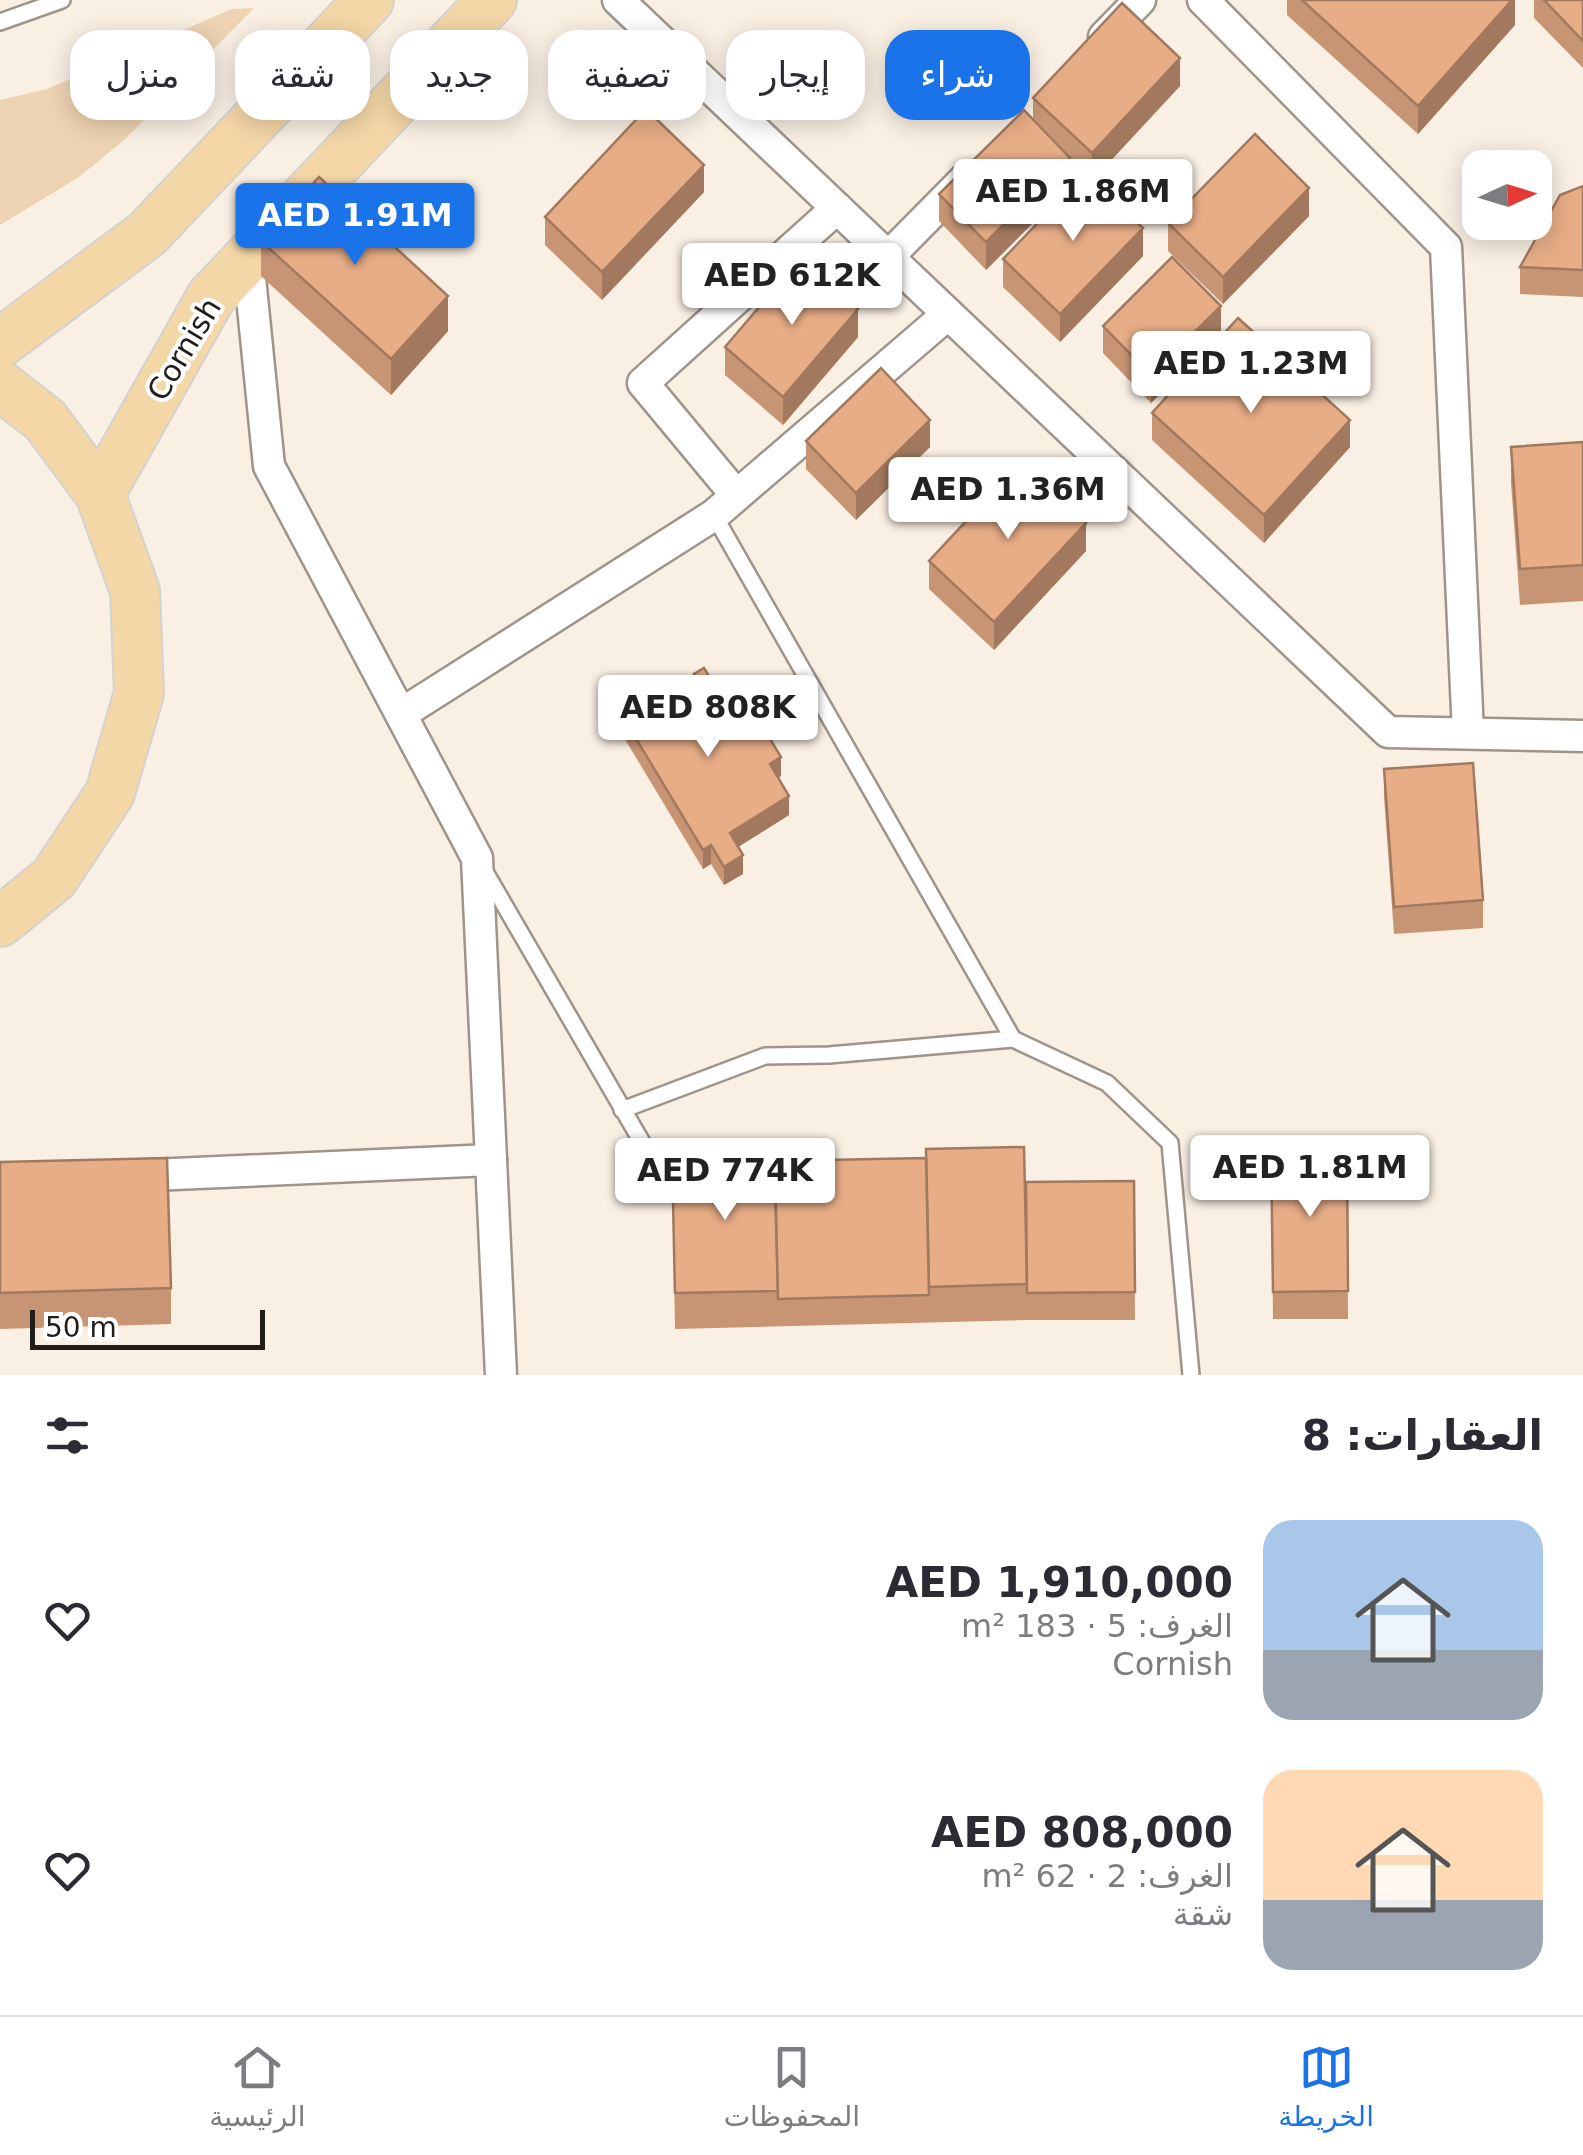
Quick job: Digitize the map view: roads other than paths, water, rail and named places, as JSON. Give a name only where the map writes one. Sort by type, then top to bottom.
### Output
[{"type":"main road","points":[[0,344],[147,234],[369,0]]},
{"type":"main road","name":"Cornish","points":[[100,494],[212,297],[492,0]]},
{"type":"main road","points":[[0,385],[45,420],[100,494],[134,591],[138,693],[110,793],[54,878],[0,922]]},
{"type":"street","points":[[618,0],[1388,732],[1583,736]]},
{"type":"street","points":[[1084,57],[1140,0]]},
{"type":"street","points":[[1203,0],[1446,246],[1468,734]]},
{"type":"street","points":[[888,257],[986,157]]},
{"type":"street","points":[[725,505],[643,383],[838,208]]},
{"type":"street","points":[[248,258],[269,466],[477,858],[500,1375]]},
{"type":"street","points":[[401,714],[725,505],[948,314]]},
{"type":"street","points":[[98,1178],[491,1160]]},
{"type":"lane","points":[[0,22],[62,0]]},
{"type":"lane","points":[[725,505],[1013,1039]]},
{"type":"lane","points":[[477,858],[650,1156]]},
{"type":"lane","points":[[622,1110],[765,1056],[829,1055],[1013,1039],[1107,1083],[1170,1143],[1191,1375]]}]
